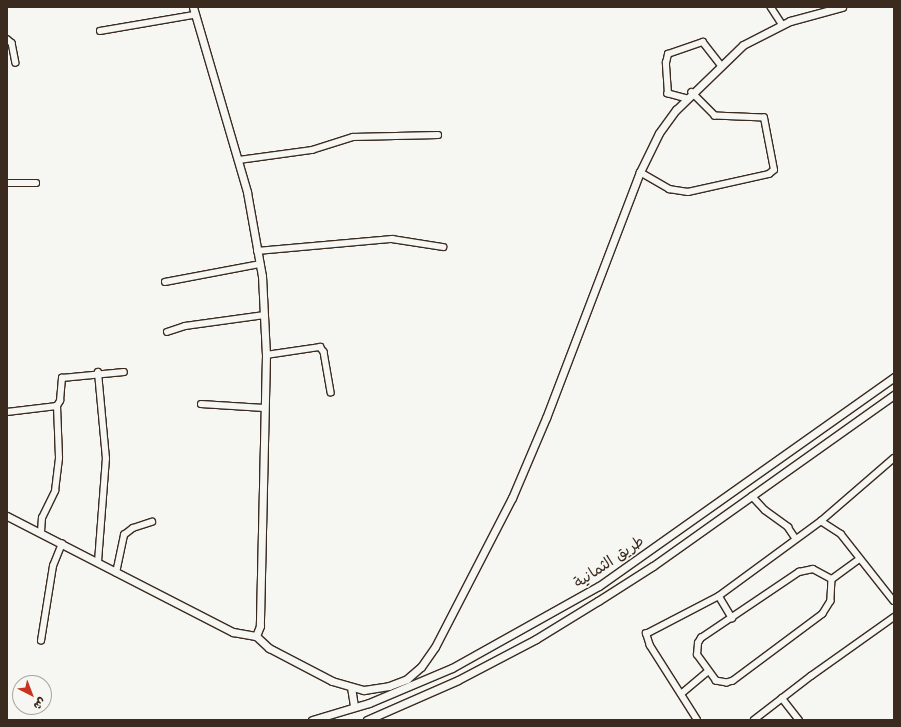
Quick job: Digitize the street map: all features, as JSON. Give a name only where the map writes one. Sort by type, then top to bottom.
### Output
[{"type":"street","points":[[193,7],[194,15],[239,160],[252,215],[260,264],[266,356],[260,626],[256,636]]},
{"type":"street","points":[[771,7],[782,24]]},
{"type":"street","points":[[7,516],[41,532],[116,573],[233,632],[256,636],[269,648],[332,681],[364,690],[397,684],[421,667],[435,647],[495,533],[528,462],[640,172],[655,138],[692,93],[743,45],[782,24],[842,7]]},
{"type":"street","points":[[100,31],[194,15]]},
{"type":"street","points":[[7,39],[12,43],[16,63]]},
{"type":"street","points":[[687,99],[668,94],[666,63],[668,54],[703,42],[721,65]]},
{"type":"street","points":[[640,172],[669,189],[688,192],[769,174],[774,170],[764,118],[715,116],[692,93]]},
{"type":"street","points":[[239,160],[312,150],[353,137],[438,135]]},
{"type":"street","points":[[7,183],[36,183]]},
{"type":"street","points":[[257,251],[392,239],[443,247]]},
{"type":"street","points":[[165,282],[260,264]]},
{"type":"street","points":[[167,332],[185,326],[264,315]]},
{"type":"street","points":[[266,356],[320,347],[324,352],[331,392]]},
{"type":"street","points":[[98,372],[106,459],[98,562]]},
{"type":"street","points":[[41,532],[42,518],[56,491],[59,458],[57,406],[60,401],[62,378],[98,372],[124,372]]},
{"type":"street","name":"طريق الثمانية","points":[[315,720],[354,707],[452,668],[599,586],[894,377]]},
{"type":"street","points":[[367,720],[452,683],[536,639],[633,579],[894,395]]},
{"type":"street","points":[[201,404],[264,408]]},
{"type":"street","points":[[7,412],[57,406]]},
{"type":"street","points":[[697,720],[650,646],[646,634],[719,596],[821,521],[894,458]]},
{"type":"street","points":[[752,496],[764,510],[788,527],[796,539]]},
{"type":"street","points":[[821,521],[838,532],[894,600]]},
{"type":"street","points":[[116,573],[124,535],[133,528],[152,522]]},
{"type":"street","points":[[41,641],[53,566],[62,544]]},
{"type":"street","points":[[832,579],[860,559]]},
{"type":"street","points":[[813,569],[832,579],[831,601],[817,620],[732,681],[727,683],[716,681],[697,656],[698,643],[799,572],[813,569]]},
{"type":"street","points":[[719,596],[732,618]]},
{"type":"street","points":[[754,720],[894,617]]},
{"type":"street","points":[[681,694],[708,670]]},
{"type":"street","points":[[351,687],[354,707]]},
{"type":"street","points":[[782,698],[799,720]]}]
